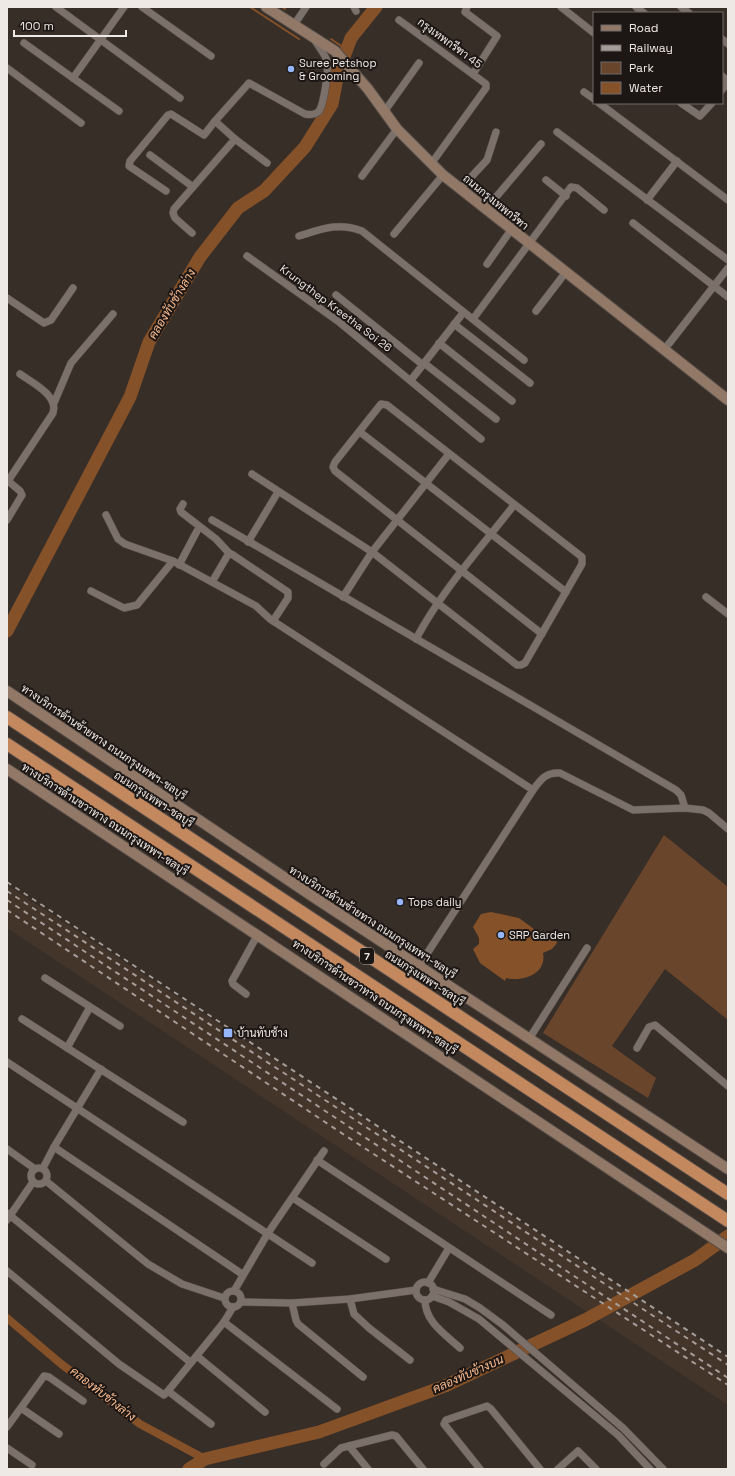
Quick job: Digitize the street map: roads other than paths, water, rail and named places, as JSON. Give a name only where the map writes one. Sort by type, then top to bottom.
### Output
[{"type":"highway","name":"ถนนกรุงเทพฯ-ชลบุรี","points":[[7,717],[728,1194]]},
{"type":"highway","name":"7","points":[[7,744],[723,1218]]},
{"type":"main road","name":"ถนนกรุงเทพกรีฑา","points":[[266,7],[335,51],[362,83],[397,129],[431,164],[460,189],[728,400]]},
{"type":"main road","name":"ทางบริการด้านซ้ายทาง ถนนกรุงเทพฯ-ชลบุรี","points":[[7,691],[66,733],[728,1169]]},
{"type":"main road","name":"ทางบริการด้านขวาทาง ถนนกรุงเทพฯ-ชลบุรี","points":[[7,768],[728,1248]]},
{"type":"street","points":[[56,7],[180,98]]},
{"type":"street","points":[[73,78],[124,7]]},
{"type":"street","points":[[142,7],[211,56]]},
{"type":"street","points":[[294,25],[306,7]]},
{"type":"street","points":[[468,7],[465,12],[497,36],[473,74]]},
{"type":"street","points":[[561,7],[593,32]]},
{"type":"street","name":"กรุงเทพกรีฑา 45","points":[[399,20],[485,82],[486,88],[431,164]]},
{"type":"street","points":[[166,190],[129,166],[130,161],[168,115],[171,114],[200,134],[204,135],[249,83],[310,116],[319,111],[328,70],[327,60],[311,35]]},
{"type":"street","points":[[24,43],[119,111]]},
{"type":"street","points":[[384,112],[419,62]]},
{"type":"street","points":[[7,68],[81,123]]},
{"type":"street","points":[[584,92],[593,98]]},
{"type":"street","points":[[601,104],[728,200]]},
{"type":"street","points":[[682,104],[700,116],[711,104]]},
{"type":"street","points":[[215,121],[235,139],[267,163]]},
{"type":"street","points":[[362,176],[397,129]]},
{"type":"street","points":[[460,189],[487,160],[496,132]]},
{"type":"street","points":[[557,132],[728,260]]},
{"type":"street","points":[[192,233],[175,218],[173,213],[174,209],[235,139]]},
{"type":"street","points":[[485,210],[541,144]]},
{"type":"street","points":[[150,155],[193,187]]},
{"type":"street","points":[[647,200],[677,161]]},
{"type":"street","points":[[394,234],[444,175]]},
{"type":"street","points":[[546,180],[566,196]]},
{"type":"street","points":[[473,319],[530,245],[571,187],[574,186],[604,210]]},
{"type":"street","points":[[633,223],[728,298]]},
{"type":"street","points":[[298,236],[336,226],[349,226],[362,230],[463,313],[473,319],[524,360]]},
{"type":"street","points":[[487,264],[511,230]]},
{"type":"street","name":"Krungthep Kreetha Soi 26","points":[[247,256],[339,322],[481,439]]},
{"type":"street","points":[[664,350],[728,268]]},
{"type":"street","points":[[536,311],[566,272]]},
{"type":"street","points":[[7,298],[44,323],[51,320],[73,288]]},
{"type":"street","points":[[336,295],[496,419]]},
{"type":"street","points":[[411,380],[463,313]]},
{"type":"street","points":[[7,520],[22,495],[20,491],[8,481],[53,413],[55,408],[54,403],[71,363],[113,314]]},
{"type":"street","points":[[454,324],[530,383]]},
{"type":"street","points":[[439,343],[512,400]]},
{"type":"street","points":[[20,374],[46,393],[54,403]]},
{"type":"street","points":[[252,474],[372,552],[517,665],[525,663],[542,634],[582,564],[582,557],[514,506],[384,403],[333,467],[335,472],[542,634]]},
{"type":"street","points":[[360,432],[566,592]]},
{"type":"street","points":[[343,597],[372,552],[449,454]]},
{"type":"street","points":[[248,542],[278,492]]},
{"type":"street","points":[[183,504],[180,509],[181,512],[216,539],[229,554],[288,592],[288,598],[273,621]]},
{"type":"street","points":[[416,639],[438,603],[462,570],[514,506]]},
{"type":"street","points":[[106,515],[118,539],[125,544],[176,563],[256,606],[273,621],[533,790]]},
{"type":"street","points":[[212,520],[676,790],[681,796],[685,808]]},
{"type":"street","points":[[91,591],[124,608],[137,605],[176,563],[197,531]]},
{"type":"street","points":[[212,582],[229,554]]},
{"type":"street","points":[[706,597],[728,614]]},
{"type":"street","points":[[419,966],[505,837],[533,790],[542,778],[548,774],[560,773],[633,810],[685,808],[703,810],[709,813],[728,829]]},
{"type":"street","points":[[246,994],[233,984],[232,978],[258,934]]},
{"type":"street","points":[[529,1039],[587,948]]},
{"type":"street","points":[[45,978],[120,1026]]},
{"type":"street","points":[[67,1048],[90,1007]]},
{"type":"street","points":[[22,1018],[183,1122]]},
{"type":"street","points":[[637,1048],[649,1027],[655,1025],[728,1086]]},
{"type":"street","points":[[7,1062],[78,1107],[312,1263]]},
{"type":"street","points":[[43,1168],[101,1069]]},
{"type":"street","points":[[54,1147],[242,1274]]},
{"type":"street","points":[[7,1149],[34,1169],[43,1168]]},
{"type":"street","points":[[224,1298],[230,1291],[234,1291],[242,1274],[268,1233],[324,1151]]},
{"type":"street","points":[[317,1160],[551,1315]]},
{"type":"street","points":[[43,1168],[47,1172],[46,1181]]},
{"type":"street","points":[[33,1182],[31,1176],[34,1169]]},
{"type":"street","points":[[33,1182],[39,1184],[46,1181]]},
{"type":"street","points":[[46,1181],[154,1268],[182,1284],[224,1298]]},
{"type":"street","points":[[33,1182],[8,1216],[190,1362]]},
{"type":"street","points":[[293,1198],[386,1259]]},
{"type":"street","points":[[449,1248],[428,1283],[430,1295],[426,1313],[430,1320],[460,1348]]},
{"type":"street","points":[[7,1271],[119,1364],[164,1395],[224,1322],[233,1307],[241,1302],[292,1303],[350,1299],[416,1290]]},
{"type":"street","points":[[416,1290],[418,1285],[423,1282],[428,1283]]},
{"type":"street","points":[[416,1290],[420,1298],[430,1295],[465,1299],[480,1308],[503,1325],[609,1417],[663,1469]]},
{"type":"street","points":[[234,1291],[241,1297],[241,1302]]},
{"type":"street","points":[[430,1295],[465,1310],[506,1340],[551,1380],[618,1435],[650,1469]]},
{"type":"street","points":[[224,1298],[225,1303],[233,1307]]},
{"type":"street","points":[[350,1299],[354,1314],[369,1328],[410,1360]]},
{"type":"street","points":[[292,1303],[298,1324],[363,1377]]},
{"type":"street","points":[[224,1322],[337,1409]]},
{"type":"street","points":[[496,1333],[503,1325]]},
{"type":"street","points":[[197,1356],[265,1412]]},
{"type":"street","points":[[7,1427],[43,1377],[46,1376],[83,1401]]},
{"type":"street","points":[[168,1391],[210,1424]]},
{"type":"street","points":[[480,1469],[444,1424],[446,1420],[487,1406],[540,1469]]},
{"type":"street","points":[[21,1408],[59,1434]]},
{"type":"street","points":[[603,1422],[609,1417]]},
{"type":"street","points":[[324,1464],[341,1448],[394,1435],[423,1469]]},
{"type":"street","points":[[349,1446],[368,1469]]},
{"type":"street","points":[[7,1448],[32,1465]]},
{"type":"street","points":[[558,1469],[578,1450],[596,1469]]},
{"type":"water","points":[[491,912],[519,918],[538,932],[548,931],[553,934],[557,943],[552,949],[543,953],[543,960],[538,971],[532,975],[520,979],[506,978],[505,981],[480,963],[473,949],[479,944],[479,938],[473,927],[481,914]]},
{"type":"waterway","points":[[250,7],[299,39]]},
{"type":"waterway","name":"คลองทับช้างล่าง","points":[[7,631],[130,397],[149,342],[200,257],[238,208],[264,191],[305,147],[332,104],[338,73],[351,38],[376,7]]},
{"type":"waterway","points":[[331,39],[347,50]]},
{"type":"waterway","name":"คลองทับช้างล่าง","points":[[332,67],[338,73]]},
{"type":"waterway","name":"คลองทับช้างบน","points":[[189,1469],[205,1459],[319,1432],[445,1386],[585,1320],[695,1260],[728,1236]]},
{"type":"waterway","name":"คลองทับช้างล่าง","points":[[7,1318],[60,1363],[140,1424],[205,1459]]},
{"type":"railway","points":[[7,882],[728,1357]]},
{"type":"railway","points":[[7,891],[728,1365]]},
{"type":"railway","points":[[7,900],[728,1378]]},
{"type":"railway","points":[[7,910],[343,1134],[728,1385]]},
{"type":"place","name":"Suree Petshop & Grooming","points":[[291,69]]},
{"type":"place","name":"Tops daily","points":[[400,902]]},
{"type":"place","name":"SRP Garden","points":[[501,935]]},
{"type":"place","name":"บ้านทับช้าง","points":[[228,1033]]}]
